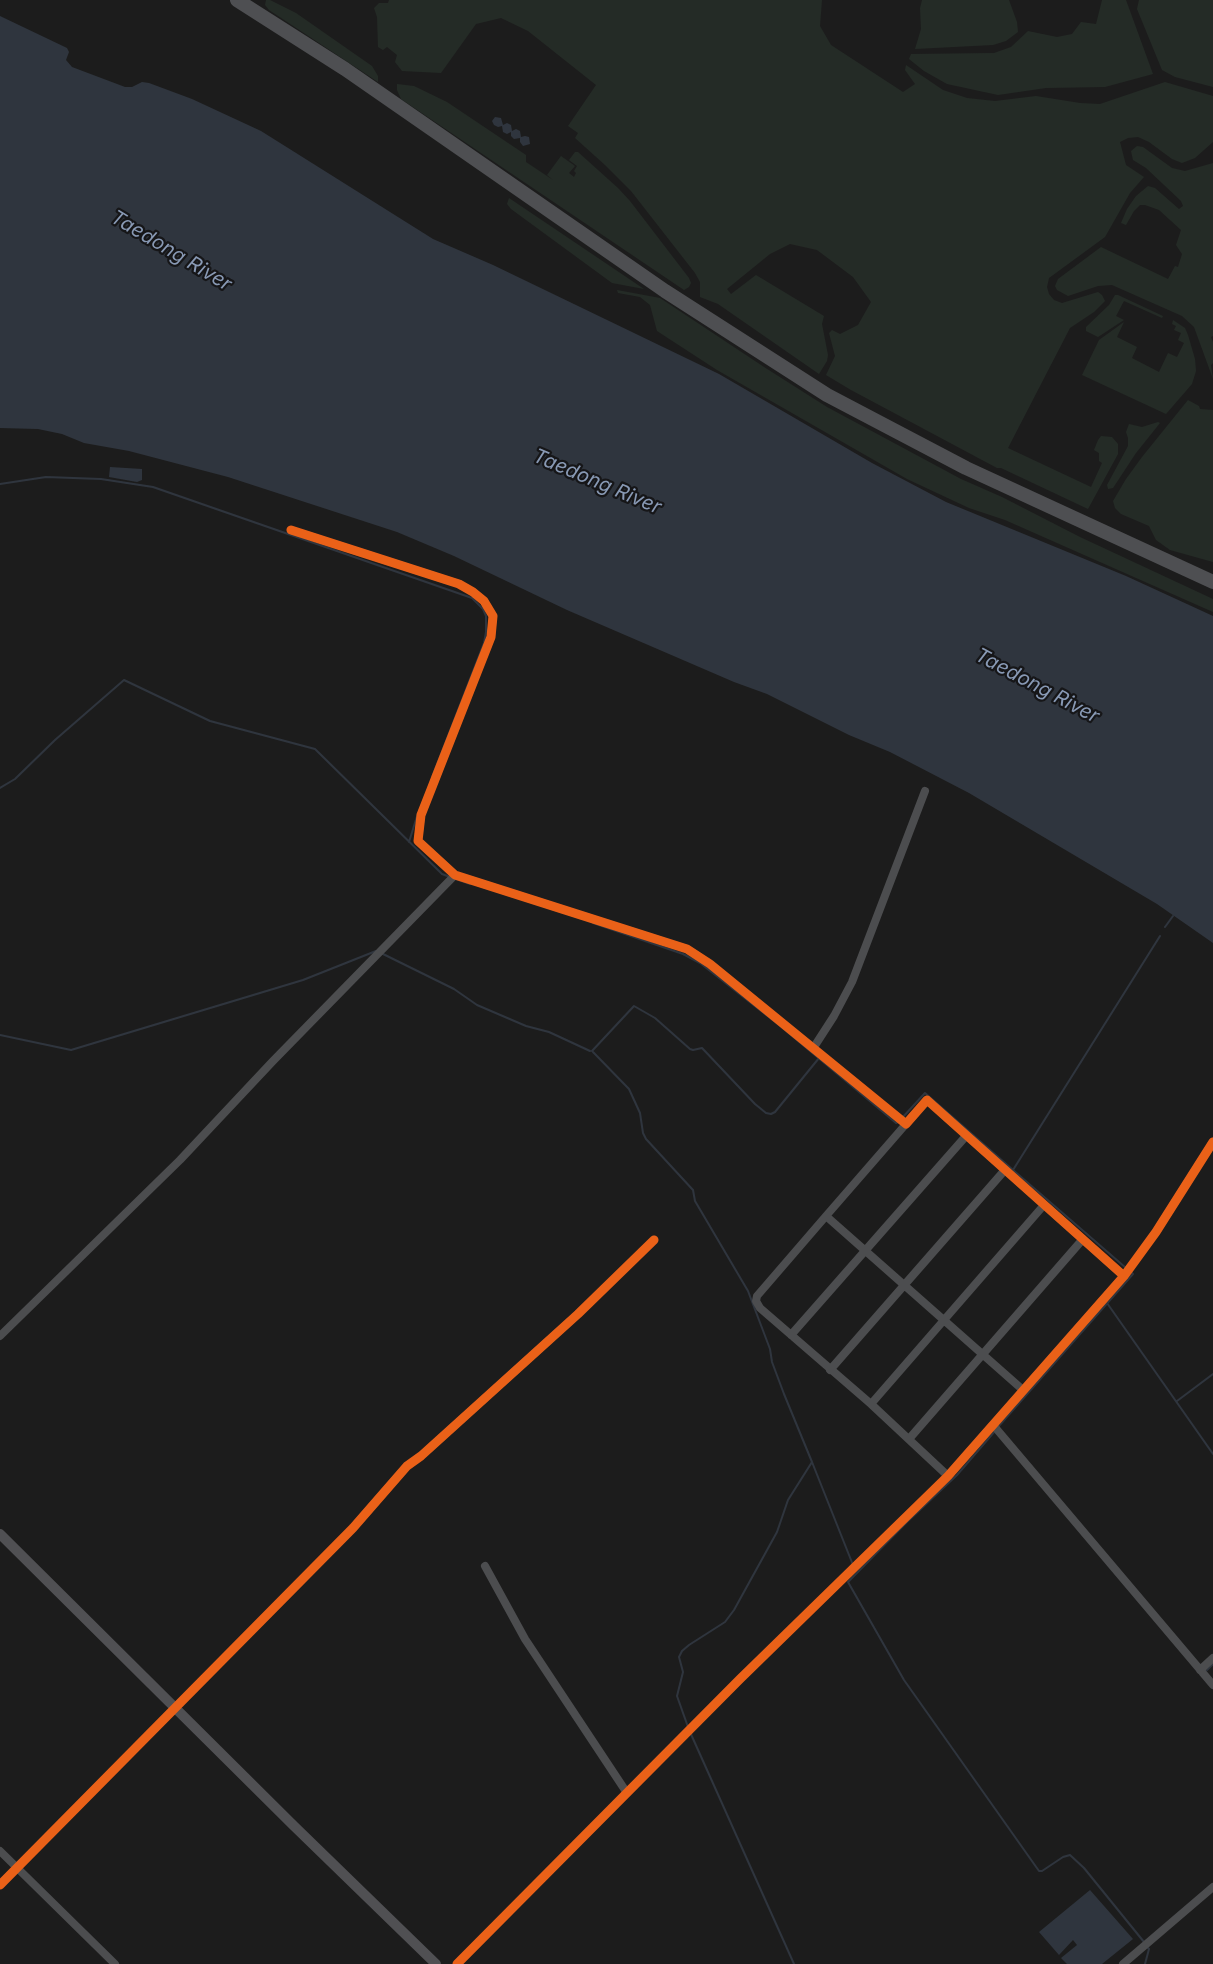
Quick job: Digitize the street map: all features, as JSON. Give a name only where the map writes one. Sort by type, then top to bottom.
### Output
[{"type":"highway","points":[[237,0],[345,69],[583,235],[758,352],[827,395],[925,448],[1213,582]]},
{"type":"street","points":[[291,530],[459,584],[484,601],[493,616],[491,637],[421,815],[418,841],[455,875],[687,949],[710,964],[814,1047],[906,1124]]},
{"type":"street","points":[[814,1047],[852,982],[926,791]]},
{"type":"street","points":[[0,1336],[180,1160],[273,1061],[455,875]]},
{"type":"street","points":[[948,1476],[871,1404],[760,1308],[756,1301],[757,1296],[927,1100],[1124,1276]]},
{"type":"street","points":[[791,1335],[966,1136]]},
{"type":"street","points":[[458,1964],[740,1679],[948,1476],[994,1426],[1124,1276],[1156,1232],[1213,1142]]},
{"type":"street","points":[[830,1370],[1004,1170]]},
{"type":"street","points":[[871,1404],[1044,1205]]},
{"type":"street","points":[[826,1216],[1023,1390]]},
{"type":"street","points":[[909,1439],[1083,1239]]},
{"type":"street","points":[[0,1885],[353,1527],[407,1466],[421,1456],[578,1314],[654,1240]]},
{"type":"street","points":[[994,1426],[1213,1685]]},
{"type":"street","points":[[0,1534],[436,1964]]},
{"type":"street","points":[[484,1566],[525,1639],[627,1793]]},
{"type":"street","points":[[1200,1670],[1213,1658]]},
{"type":"street","points":[[0,1851],[115,1964]]},
{"type":"street","points":[[1123,1964],[1213,1887]]},
{"type":"shaded area","points":[[266,0],[296,13],[372,66],[378,76],[378,82],[269,10],[265,5]]},
{"type":"shaded area","points":[[389,0],[822,0],[820,26],[831,45],[903,92],[915,84],[905,70],[906,65],[943,90],[967,98],[995,101],[1036,96],[1100,104],[1165,82],[1213,96],[1213,142],[1195,158],[1182,163],[1138,137],[1120,142],[1126,165],[1144,177],[1130,193],[1105,237],[1049,278],[1047,287],[1054,300],[1062,303],[1098,292],[1105,301],[1094,312],[1070,328],[1008,448],[1091,487],[1102,463],[1099,461],[1099,453],[1094,450],[1098,440],[1101,436],[1112,437],[1118,444],[1118,454],[1088,509],[997,468],[826,375],[835,356],[829,333],[832,330],[840,334],[858,325],[871,302],[853,277],[817,250],[790,244],[770,254],[727,289],[731,294],[756,275],[824,316],[822,324],[828,355],[819,374],[718,304],[700,297],[700,282],[695,273],[631,191],[575,138],[578,133],[568,126],[596,85],[528,31],[501,18],[476,24],[441,73],[402,71],[395,62],[397,55],[387,47],[383,50],[378,47],[377,17],[374,8],[379,3],[388,3]]},
{"type":"shaded area","points":[[922,0],[1009,0],[1018,32],[1006,41],[993,45],[915,49],[921,29]]},
{"type":"shaded area","points":[[1102,0],[1126,0],[1153,74],[1105,87],[1046,88],[998,95],[947,84],[909,59],[911,54],[994,53],[1011,47],[1028,31],[1057,37],[1072,34],[1081,22],[1096,24]]},
{"type":"shaded area","points":[[1139,0],[1213,0],[1213,87],[1175,77],[1162,70],[1137,9]]},
{"type":"shaded area","points":[[397,84],[414,86],[447,102],[526,155],[526,162],[553,180],[547,175],[561,156],[575,166],[569,173],[574,177],[577,166],[569,160],[575,152],[578,152],[630,201],[689,278],[691,283],[689,287],[684,290],[401,99]]},
{"type":"shaded area","points":[[1137,146],[1143,147],[1172,168],[1185,171],[1213,163],[1213,336],[1211,337],[1213,363],[1211,365],[1213,379],[1194,327],[1182,316],[1112,285],[1098,286],[1068,296],[1057,290],[1055,286],[1058,279],[1101,247],[1168,279],[1175,266],[1178,267],[1182,254],[1176,245],[1181,230],[1159,210],[1140,205],[1126,225],[1121,223],[1136,196],[1148,186],[1155,188],[1179,209],[1183,206],[1181,201],[1146,168],[1133,160],[1131,151]]},
{"type":"shaded area","points":[[509,198],[644,289],[612,283],[511,209],[507,204]]},
{"type":"shaded area","points":[[617,290],[660,298],[827,407],[961,479],[1213,599],[1213,612],[1005,520],[969,508],[907,479],[717,370],[657,331],[650,305],[640,297],[618,293]]},
{"type":"shaded area","points":[[1115,295],[1163,316],[1162,318],[1124,301],[1116,316],[1124,320],[1098,337],[1086,331],[1086,327],[1109,305]]},
{"type":"shaded area","points":[[1173,320],[1185,328],[1195,359],[1196,371],[1192,384],[1166,414],[1082,375],[1099,340],[1124,322],[1117,337],[1137,347],[1132,358],[1159,372],[1168,353],[1177,357],[1184,343],[1178,340],[1181,333],[1174,330],[1176,326],[1172,324]]},
{"type":"shaded area","points":[[1188,400],[1200,409],[1213,410],[1213,562],[1170,550],[1156,540],[1149,526],[1121,514],[1115,508],[1113,501],[1142,457]]},
{"type":"shaded area","points":[[1160,423],[1136,453],[1113,488],[1108,489],[1107,485],[1128,446],[1126,432],[1129,424],[1142,427]]},
{"type":"water","name":"Taedong River","points":[[0,16],[67,48],[69,52],[66,60],[72,67],[125,87],[132,87],[142,82],[149,83],[192,99],[261,131],[433,239],[493,265],[719,374],[872,463],[946,502],[1126,576],[1213,616],[1213,943],[1157,904],[969,793],[890,752],[849,735],[767,694],[567,610],[454,556],[397,532],[228,477],[129,451],[84,443],[62,434],[38,429],[0,428]]},
{"type":"water","points":[[495,117],[501,118],[503,125],[507,123],[511,125],[512,131],[516,129],[520,131],[521,137],[529,137],[530,144],[523,146],[520,138],[514,139],[511,132],[507,134],[503,132],[502,126],[494,125],[492,121]]},
{"type":"water","points":[[110,467],[142,469],[142,480],[137,482],[109,477]]},
{"type":"water","points":[[1090,1890],[1133,1939],[1102,1964],[1067,1964],[1061,1958],[1077,1945],[1073,1940],[1059,1955],[1039,1932]]},
{"type":"waterway","points":[[0,484],[46,477],[101,479],[153,487],[472,598],[483,609],[486,616],[484,643],[432,777]]},
{"type":"waterway","points":[[0,788],[15,779],[55,740],[124,680],[210,721],[315,749],[442,874],[450,877]]},
{"type":"waterway","points":[[409,842],[418,813]]},
{"type":"waterway","points":[[456,879],[470,884]]},
{"type":"waterway","points":[[1165,927],[1173,916]]},
{"type":"waterway","points":[[593,923],[683,954],[700,963],[779,1025],[896,1123],[898,1122]]},
{"type":"waterway","points":[[1126,1268],[1013,1170],[1160,936]]},
{"type":"waterway","points":[[0,1035],[71,1050],[303,980],[376,951]]},
{"type":"waterway","points":[[381,953],[454,989],[477,1005],[526,1026],[549,1032],[590,1051]]},
{"type":"waterway","points":[[592,1051],[634,1006],[655,1018],[690,1049],[702,1048],[755,1104],[766,1113],[771,1114],[819,1058]]},
{"type":"waterway","points":[[593,1052],[629,1089],[640,1113],[646,1139],[693,1190],[695,1201],[748,1291],[770,1349],[772,1362],[812,1462],[788,1500],[777,1532],[734,1610],[725,1622],[689,1645],[679,1657],[683,1672],[677,1696],[688,1727]]},
{"type":"waterway","points":[[902,1118],[925,1093],[1013,1170]]},
{"type":"waterway","points":[[998,1427],[1133,1274],[1130,1271]]},
{"type":"waterway","points":[[1107,1303],[1213,1454]]},
{"type":"waterway","points":[[1177,1401],[1213,1374]]},
{"type":"waterway","points":[[995,1431],[957,1475],[848,1582],[904,1680],[1039,1871],[1070,1855],[1084,1868],[1144,1942]]},
{"type":"waterway","points":[[812,1462],[853,1565]]},
{"type":"waterway","points":[[1207,1670],[1213,1664]]},
{"type":"waterway","points":[[690,1732],[794,1964]]},
{"type":"waterway","points":[[1145,1964],[1149,1949],[1147,1947]]},
{"type":"cycle path","points":[[291,530],[459,584],[484,601],[493,616],[491,637],[421,815],[418,841],[455,875],[687,949],[710,964],[906,1124],[927,1100],[1124,1276]]},
{"type":"cycle path","points":[[457,1964],[740,1679],[948,1476],[1124,1276],[1156,1232],[1213,1142]]},
{"type":"cycle path","points":[[0,1885],[353,1528],[407,1466],[421,1456],[578,1314],[654,1240]]}]
